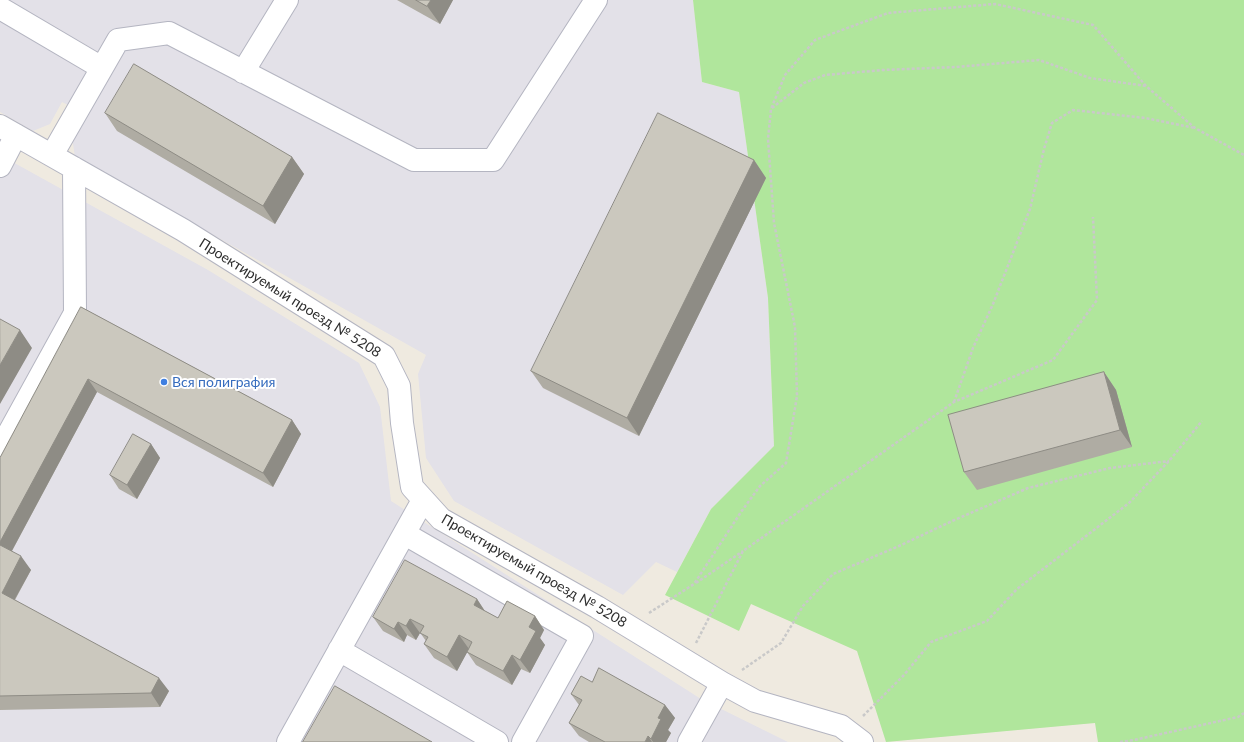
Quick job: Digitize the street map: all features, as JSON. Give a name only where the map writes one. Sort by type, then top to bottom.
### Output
[{"type":"street","points":[[243,72],[287,0]]},
{"type":"street","points":[[52,155],[118,40],[169,33],[414,160],[492,160],[596,0]]},
{"type":"street","points":[[0,8],[102,68]]},
{"type":"street","points":[[0,166],[8,130]]},
{"type":"street","name":"Проектируемый проезд № 5208","points":[[8,130],[183,230],[384,356],[399,386],[402,423],[412,487],[441,519],[597,607],[686,662],[755,701],[841,726],[862,742]]},
{"type":"street","points":[[0,449],[75,313],[74,168]]},
{"type":"street","points":[[288,742],[423,500]]},
{"type":"street","points":[[405,534],[582,636],[523,742]]},
{"type":"street","points":[[339,650],[497,742]]},
{"type":"street","points":[[689,742],[722,683]]},
{"type":"path","points":[[694,584],[741,512],[760,486],[786,463],[798,396],[795,327],[774,223],[768,139],[771,109],[785,75],[815,40],[888,13],[996,4],[1093,25],[1146,86],[1195,128],[1244,155]]},
{"type":"path","points":[[771,109],[804,82],[825,75],[1039,60],[1090,78],[1146,86]]},
{"type":"path","points":[[954,402],[973,348],[994,304],[1030,209],[1044,149],[1052,124],[1073,110],[1145,118],[1195,128]]},
{"type":"path","points":[[629,626],[743,551],[954,402],[1052,360],[1097,300],[1093,217]]},
{"type":"path","points":[[841,726],[859,720],[904,674],[931,642],[987,621],[1017,589],[1129,503],[1169,461],[1202,421]]},
{"type":"path","points":[[722,683],[751,665],[781,643],[804,606],[833,574],[1028,488],[1110,468],[1169,461]]},
{"type":"path","points":[[686,662],[743,551]]},
{"type":"path","points":[[1120,742],[1238,717],[1244,713]]},
{"type":"shaded area","points":[[0,0],[693,0],[702,82],[739,92],[768,298],[774,446],[711,509],[677,572],[656,562],[623,595],[454,501],[426,458],[418,374],[426,355],[75,157],[72,137],[85,114],[62,102],[50,124],[33,131],[0,112]]},
{"type":"shaded area","points":[[0,155],[208,270],[359,363],[380,407],[391,501],[701,699],[788,742],[0,742]]},
{"type":"green space","points":[[693,0],[1244,0],[1244,742],[1098,742],[1095,723],[886,742],[857,651],[751,604],[739,631],[665,595],[711,509],[774,446],[768,298],[739,92],[702,82]]},
{"type":"building","points":[[416,0],[431,0],[427,6]]},
{"type":"building","points":[[134,64],[292,157],[263,206],[105,113]]},
{"type":"building","points":[[658,113],[754,160],[627,418],[531,371]]},
{"type":"building","points":[[81,307],[292,420],[263,473],[88,379],[0,542],[0,458]]},
{"type":"building","points":[[0,319],[20,330],[0,365]]},
{"type":"building","points":[[1104,372],[1120,430],[964,472],[948,415]]},
{"type":"building","points":[[133,434],[151,444],[127,485],[110,475]]},
{"type":"building","points":[[0,545],[21,556],[2,593],[159,678],[151,693],[0,696]]},
{"type":"building","points":[[405,560],[477,599],[474,605],[498,618],[507,601],[535,616],[529,627],[536,631],[520,660],[512,655],[503,671],[467,652],[472,642],[459,635],[447,657],[424,644],[428,637],[420,633],[424,626],[410,619],[406,626],[398,622],[394,629],[373,617]]},
{"type":"building","points":[[599,668],[665,705],[658,718],[661,719],[651,739],[648,736],[645,742],[605,742],[569,723],[582,700],[571,694],[581,676],[592,682]]},
{"type":"building","points":[[335,686],[432,742],[303,742]]},
{"type":"place","name":"Вся полиграфия","points":[[164,382]]}]
